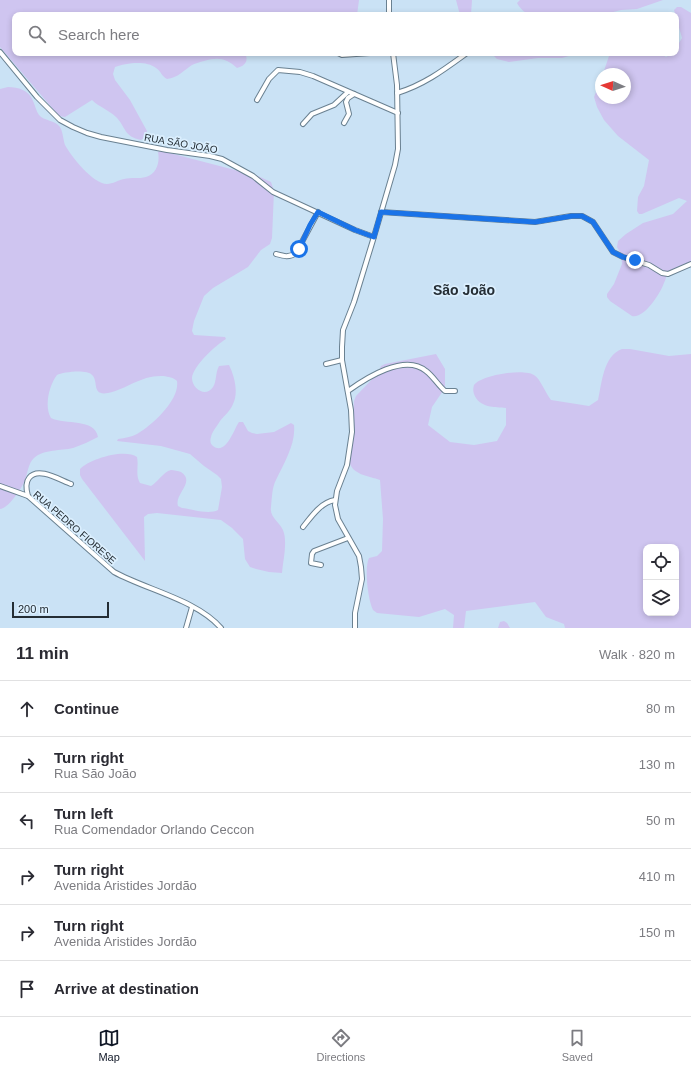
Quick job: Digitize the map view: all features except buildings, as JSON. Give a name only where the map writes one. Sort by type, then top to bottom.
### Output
[{"type":"street","points":[[389,0],[389,12]]},
{"type":"street","name":"RUA SÃO JOÃO","points":[[0,52],[37,97],[60,120],[73,127],[87,133],[167,150],[222,159],[253,176],[273,192],[355,230],[374,237]]},
{"type":"street","points":[[355,628],[355,613],[362,579],[359,556],[348,538],[335,511],[337,491],[347,465],[350,451],[353,422],[342,360],[342,346],[344,330],[374,237],[395,165],[398,149],[397,93],[393,56]]},
{"type":"street","points":[[397,93],[411,89],[424,82],[463,56]]},
{"type":"street","points":[[257,100],[269,79],[278,70],[300,72],[398,113]]},
{"type":"street","points":[[303,124],[312,114],[334,105],[348,92]]},
{"type":"street","points":[[344,124],[349,114],[346,102],[348,98],[354,94]]},
{"type":"street","points":[[276,254],[286,257],[292,256],[296,253],[318,212]]},
{"type":"street","points":[[381,212],[535,222],[572,216],[582,216],[593,222],[613,252],[623,257],[649,265],[662,273],[668,274],[691,264]]},
{"type":"street","points":[[326,364],[342,360]]},
{"type":"street","points":[[348,392],[365,381],[387,370],[398,365],[408,364],[414,364],[426,370],[445,391],[455,391]]},
{"type":"street","points":[[28,496],[26,484],[28,479],[37,473],[54,477],[71,484]]},
{"type":"street","name":"RUA PEDRO FIORESE","points":[[0,486],[28,496],[114,572],[125,578],[180,600],[214,620],[221,628]]},
{"type":"street","points":[[302,527],[325,503],[335,500]]},
{"type":"street","points":[[321,565],[311,563],[312,554],[314,551],[348,538]]},
{"type":"street","points":[[186,628],[192,607]]},
{"type":"shaded area","points":[[0,0],[359,0],[357,12],[12,12],[12,56],[246,56],[246,63],[237,68],[225,60],[214,59],[194,64],[178,75],[167,79],[152,65],[130,63],[115,67],[113,74],[115,80],[130,100],[147,131],[145,137],[141,140],[131,137],[116,117],[92,100],[65,117],[59,116],[0,47]]},
{"type":"shaded area","points":[[456,0],[472,0],[471,12],[459,12]]},
{"type":"shaded area","points":[[520,0],[663,0],[637,9],[613,12],[525,12],[517,3]]},
{"type":"shaded area","points":[[677,7],[681,7],[691,13],[691,267],[669,271],[662,288],[651,305],[642,314],[632,316],[610,301],[607,297],[607,294],[614,284],[622,264],[621,254],[617,247],[618,241],[643,223],[673,214],[687,201],[679,198],[639,214],[637,211],[638,197],[644,186],[649,160],[618,136],[604,120],[596,104],[631,104],[631,68],[605,68],[609,56],[679,56],[679,43],[682,38],[679,28],[679,12],[675,12],[674,10]]},
{"type":"shaded area","points":[[494,56],[569,56],[562,58],[538,58],[509,62],[497,59]]},
{"type":"shaded area","points":[[8,87],[19,89],[29,94],[39,115],[60,127],[65,145],[72,156],[89,175],[101,183],[109,184],[127,178],[143,178],[150,175],[157,167],[159,160],[158,152],[162,151],[258,176],[271,182],[274,191],[272,238],[270,244],[261,250],[248,267],[213,288],[204,296],[194,321],[192,331],[194,335],[225,337],[226,339],[211,351],[201,362],[193,373],[192,378],[194,386],[197,389],[207,392],[214,385],[219,366],[229,365],[233,374],[236,389],[235,399],[231,408],[212,433],[210,441],[213,446],[218,448],[226,445],[239,422],[243,422],[248,431],[257,434],[274,432],[291,423],[294,425],[291,446],[272,493],[271,511],[283,529],[285,538],[282,573],[269,572],[250,567],[245,559],[243,539],[221,520],[157,513],[148,514],[144,517],[145,561],[82,479],[80,469],[99,458],[116,454],[131,455],[137,457],[138,477],[140,483],[151,486],[168,471],[172,470],[181,472],[185,476],[186,484],[179,497],[178,506],[205,512],[218,510],[222,487],[221,479],[190,454],[161,446],[117,441],[118,439],[137,434],[150,425],[170,404],[177,388],[177,381],[169,377],[155,376],[115,391],[103,393],[97,390],[94,378],[89,373],[75,372],[57,375],[48,396],[48,408],[51,418],[86,424],[96,431],[98,437],[73,448],[38,455],[30,463],[25,480],[18,493],[7,506],[0,509],[0,89]]},
{"type":"shaded area","points":[[622,349],[669,356],[691,354],[691,628],[565,628],[564,624],[546,617],[535,602],[466,611],[464,628],[453,628],[454,615],[445,609],[419,617],[377,613],[373,610],[368,592],[367,569],[369,558],[377,556],[382,551],[383,519],[380,480],[357,472],[350,465],[349,460],[354,401],[356,396],[378,373],[381,366],[436,354],[445,369],[445,388],[432,407],[428,425],[450,442],[474,445],[497,441],[506,425],[506,408],[488,406],[476,399],[473,388],[478,381],[512,372],[529,373],[538,379],[551,400],[589,406],[598,400],[604,371],[611,358]]},
{"type":"shaded area","points":[[504,621],[510,628],[498,628],[500,622]]},
{"type":"district","name":"São João","points":[[464,290]]},
{"type":"route","points":[[299,249],[318,212],[355,230],[374,237],[381,212],[535,222],[572,216],[582,216],[593,222],[613,252],[623,257],[635,260]]}]
